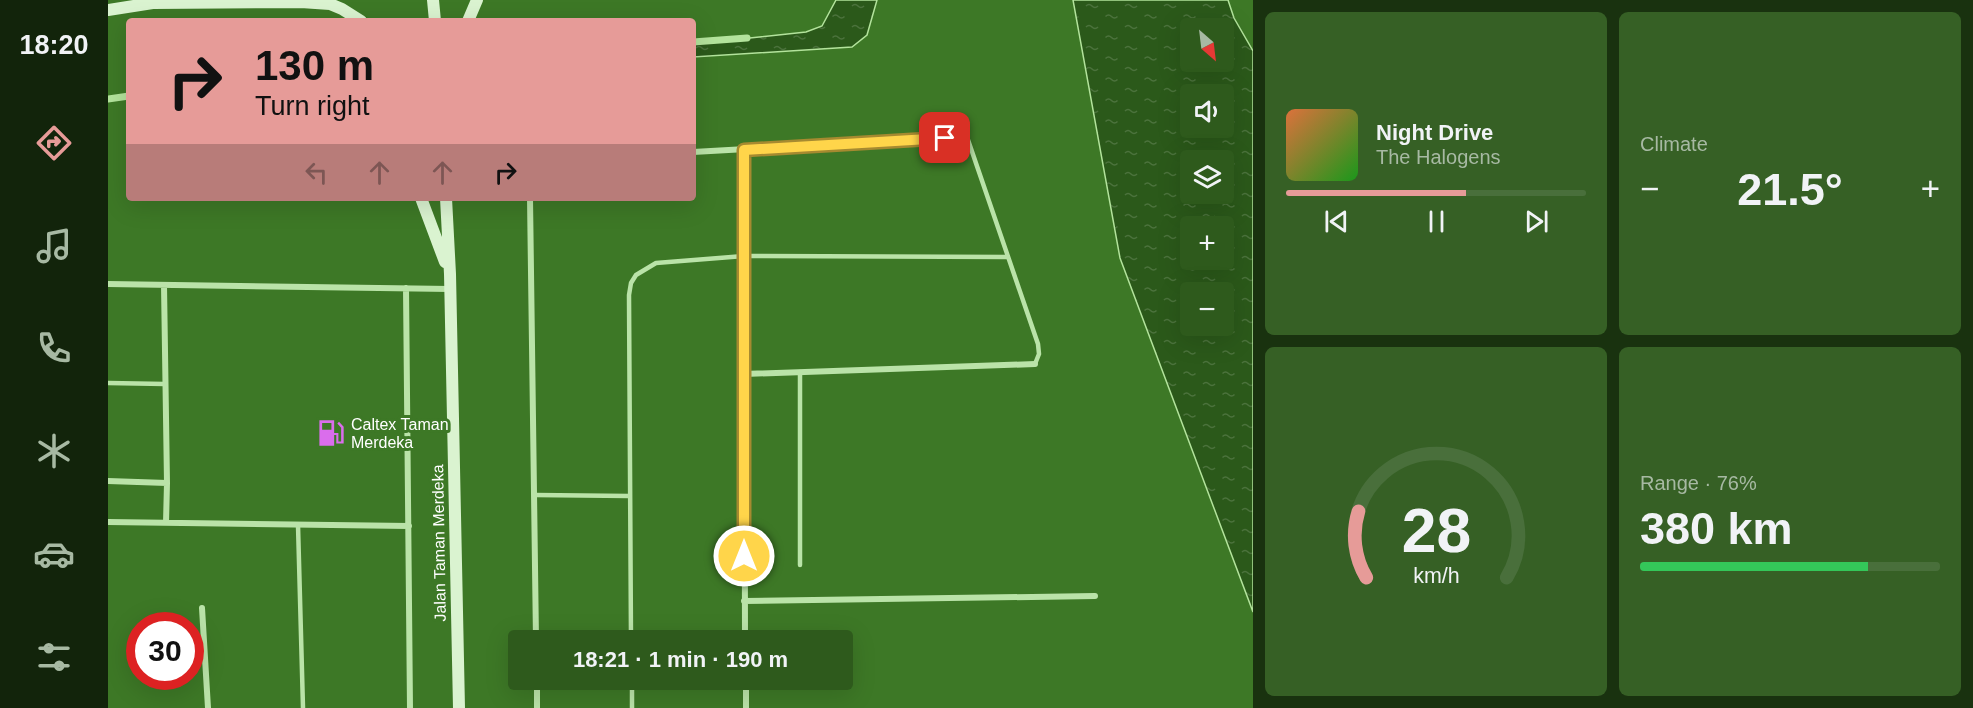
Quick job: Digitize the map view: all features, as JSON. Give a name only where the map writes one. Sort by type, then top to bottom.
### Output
[{"type":"main road","points":[[108,10],[172,0]]},
{"type":"main road","points":[[433,0],[435,18]]},
{"type":"main road","points":[[469,18],[477,0]]},
{"type":"main road","points":[[153,3],[301,2],[330,4],[356,18]]},
{"type":"main road","points":[[422,201],[450,274]]},
{"type":"main road","name":"Jalan Taman Merdeka","points":[[446,201],[450,274],[459,708]]},
{"type":"main road","points":[[450,274],[454,201]]},
{"type":"street","points":[[696,152],[967,137]]},
{"type":"street","points":[[744,150],[745,630]]},
{"type":"street","points":[[530,201],[537,630]]},
{"type":"street","points":[[108,284],[450,289]]},
{"type":"street","points":[[164,285],[166,523]]},
{"type":"street","points":[[406,288],[410,708]]},
{"type":"street","points":[[744,374],[1035,364]]},
{"type":"street","points":[[108,481],[167,483]]},
{"type":"street","points":[[108,522],[409,526]]},
{"type":"street","points":[[744,602],[1095,596]]},
{"type":"street","points":[[202,608],[208,708]]},
{"type":"street","points":[[537,690],[537,708]]},
{"type":"street","points":[[746,690],[746,708]]},
{"type":"lane","points":[[967,137],[1038,344],[1039,354],[1035,364]]},
{"type":"lane","points":[[631,630],[629,295],[631,283],[636,275],[656,263],[744,256],[1007,257]]},
{"type":"lane","points":[[800,372],[800,565]]},
{"type":"lane","points":[[108,383],[165,384]]},
{"type":"lane","points":[[535,495],[629,496]]},
{"type":"lane","points":[[298,525],[303,708]]},
{"type":"lane","points":[[632,690],[632,708]]},
{"type":"water","points":[[836,0],[877,0],[867,35],[852,47],[696,57],[696,44],[806,32],[822,26]]},
{"type":"water","points":[[1073,0],[1228,0],[1234,18],[1253,51],[1253,612],[1120,258]]},
{"type":"waterway","points":[[696,42],[747,38]]},
{"type":"waterway","points":[[108,99],[126,96]]},
{"type":"place","name":"Caltex Taman Merdeka","points":[[331,433]]},
{"type":"route","points":[[744,556],[744,150],[945,138]]}]
